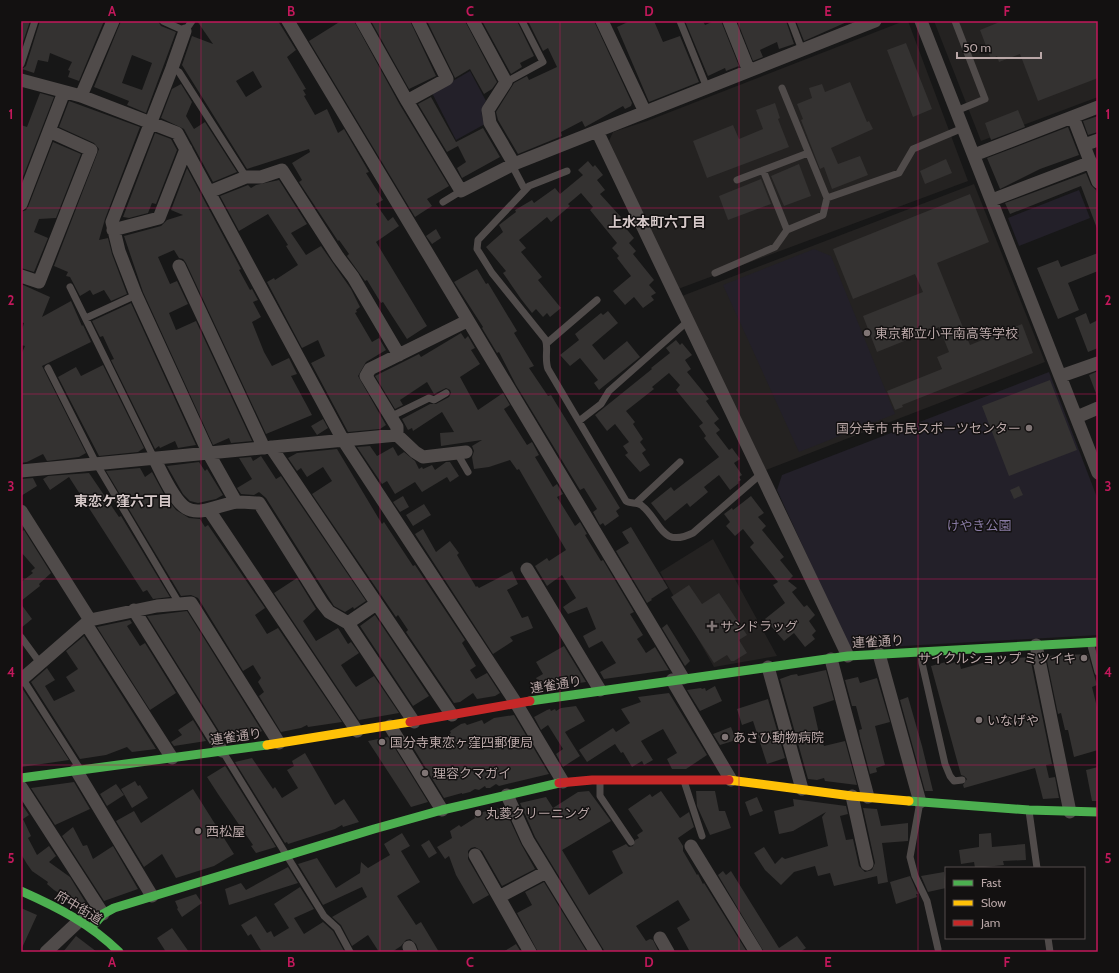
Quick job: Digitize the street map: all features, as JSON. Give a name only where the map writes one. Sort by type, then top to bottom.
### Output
[{"type":"main road","name":"連雀通り","points":[[21,778],[357,732],[516,703],[848,656],[1094,642]]},
{"type":"main road","points":[[92,927],[103,914],[114,908],[152,896],[442,810],[563,782],[600,780],[731,780],[852,796],[920,802],[1029,810],[1098,812]]},
{"type":"main road","name":"府中街道","points":[[21,891],[63,910],[92,927],[119,952]]},
{"type":"street","points":[[81,96],[113,21]]},
{"type":"street","points":[[288,21],[467,321],[677,679],[731,780]]},
{"type":"street","points":[[362,21],[407,101],[461,191],[514,164],[802,50],[853,25],[875,21]]},
{"type":"street","points":[[407,101],[447,79],[418,21]]},
{"type":"street","points":[[473,21],[506,82],[488,110],[490,123],[514,164]]},
{"type":"street","points":[[602,21],[645,112]]},
{"type":"street","points":[[730,21],[749,71]]},
{"type":"street","points":[[921,21],[1098,473]]},
{"type":"street","points":[[188,26],[112,222],[113,230],[136,295],[209,454],[236,502]]},
{"type":"street","points":[[21,80],[81,96],[177,133],[343,440],[516,703],[563,782]]},
{"type":"street","points":[[21,204],[64,92]]},
{"type":"street","points":[[974,155],[1098,108]]},
{"type":"street","points":[[1073,117],[1098,182]]},
{"type":"street","points":[[21,276],[39,282],[91,150],[49,131]]},
{"type":"street","points":[[597,131],[762,473],[848,656]]},
{"type":"street","points":[[1084,145],[1098,140]]},
{"type":"street","points":[[113,230],[159,218],[186,149]]},
{"type":"street","points":[[992,200],[1090,162]]},
{"type":"street","points":[[209,192],[246,178],[261,176],[282,170],[338,257],[353,277],[399,355]]},
{"type":"street","points":[[179,266],[268,448],[452,715]]},
{"type":"street","points":[[461,452],[423,457],[415,452],[397,435],[397,427],[366,376],[370,368],[467,321]]},
{"type":"street","points":[[1061,376],[1098,363]]},
{"type":"street","points":[[1077,417],[1098,408]]},
{"type":"street","points":[[21,471],[397,435]]},
{"type":"street","points":[[154,458],[172,491],[186,508],[194,510],[209,510],[236,502],[259,503],[322,603],[329,612],[348,623],[414,722]]},
{"type":"street","points":[[209,510],[357,732]]},
{"type":"street","points":[[23,519],[172,758]]},
{"type":"street","points":[[527,570],[600,690]]},
{"type":"street","points":[[22,679],[88,622],[134,610],[191,603],[279,743]]},
{"type":"street","points":[[348,623],[376,604]]},
{"type":"street","points":[[134,610],[222,751]]},
{"type":"street","points":[[1036,645],[1070,812]]},
{"type":"street","points":[[879,654],[920,802]]},
{"type":"street","points":[[831,659],[868,797]]},
{"type":"street","points":[[768,667],[802,789]]},
{"type":"street","points":[[390,726],[442,810]]},
{"type":"street","points":[[79,770],[152,896]]},
{"type":"street","points":[[21,788],[103,914]]},
{"type":"street","points":[[507,795],[528,841],[596,952]]},
{"type":"street","points":[[852,796],[868,864]]},
{"type":"street","points":[[690,846],[756,952]]},
{"type":"street","points":[[475,855],[530,952]]},
{"type":"street","points":[[499,896],[546,872]]},
{"type":"street","points":[[46,952],[80,920]]},
{"type":"street","points":[[660,938],[668,952]]},
{"type":"lane","points":[[21,64],[35,21]]},
{"type":"lane","points":[[163,21],[188,26]]},
{"type":"lane","points":[[506,82],[543,62],[522,21]]},
{"type":"lane","points":[[680,21],[707,88]]},
{"type":"lane","points":[[791,21],[802,50]]},
{"type":"lane","points":[[955,21],[985,99],[956,111]]},
{"type":"lane","points":[[172,68],[179,72],[246,178]]},
{"type":"lane","points":[[715,273],[775,247],[787,230],[823,215],[826,198],[782,88]]},
{"type":"lane","points":[[826,198],[899,173],[913,148],[963,128]]},
{"type":"lane","points":[[737,180],[808,153]]},
{"type":"lane","points":[[514,164],[515,171],[525,190]]},
{"type":"lane","points":[[763,170],[787,230]]},
{"type":"lane","points":[[547,343],[492,273],[477,249],[478,240],[529,186],[567,171]]},
{"type":"lane","points":[[443,202],[461,191]]},
{"type":"lane","points":[[70,287],[154,458]]},
{"type":"lane","points":[[86,318],[136,295]]},
{"type":"lane","points":[[597,300],[547,343],[545,362],[626,501],[640,504],[666,535],[674,538],[683,538],[693,532],[762,473]]},
{"type":"lane","points":[[579,421],[601,404],[609,391],[688,321]]},
{"type":"lane","points":[[48,368],[96,463],[179,604]]},
{"type":"lane","points":[[390,417],[429,398],[434,400],[446,393]]},
{"type":"lane","points":[[461,452],[468,472]]},
{"type":"lane","points":[[636,503],[680,462]]},
{"type":"lane","points":[[21,637],[40,663]]},
{"type":"lane","points":[[1094,642],[1098,672]]},
{"type":"lane","points":[[921,652],[922,663],[945,764],[954,781],[962,780]]},
{"type":"lane","points":[[22,679],[79,770]]},
{"type":"lane","points":[[222,751],[324,916],[337,928],[350,952]]},
{"type":"lane","points":[[600,780],[600,796],[631,842]]},
{"type":"lane","points":[[684,780],[702,836]]},
{"type":"lane","points":[[920,802],[910,857],[915,876],[927,901],[938,949]]},
{"type":"lane","points":[[1029,810],[1037,867]]},
{"type":"lane","points":[[1048,939],[1050,952]]},
{"type":"shaded area","points":[[904,21],[908,21],[968,181],[678,289],[609,141],[613,132],[647,121]]},
{"type":"shaded area","points":[[934,21],[1098,21],[1098,97],[981,141]]},
{"type":"shaded area","name":"東京都立小平南高等学校","points":[[974,184],[1045,362],[766,470],[682,296]]},
{"type":"shaded area","points":[[713,539],[777,656],[714,667],[660,572]]},
{"type":"green space","points":[[470,71],[486,101],[482,112],[485,124],[456,140],[432,93]]},
{"type":"green space","points":[[1079,190],[1090,218],[1019,246],[1008,218]]},
{"type":"green space","points":[[814,249],[831,256],[895,414],[799,452],[723,285]]},
{"type":"green space","name":"けやき公園","points":[[1049,372],[1098,500],[1098,635],[850,649],[777,490],[782,475]]},
{"type":"building","points":[[21,21],[30,21],[21,48]]},
{"type":"building","points":[[40,21],[104,21],[79,81],[68,77],[70,71],[68,70],[72,62],[50,53],[48,62],[38,60],[34,73],[22,69],[26,66]]},
{"type":"building","points":[[121,21],[158,21],[161,26],[176,32],[146,113],[127,105],[129,101],[94,87]],"holes":[[[132,55],[152,63],[142,90],[122,83]]]},
{"type":"building","points":[[197,21],[278,21],[296,50],[287,57],[306,89],[303,90],[306,95],[304,96],[315,115],[327,109],[338,133],[344,129],[369,172],[366,173],[383,200],[376,204],[388,221],[393,217],[399,226],[376,242],[427,326],[407,339],[383,302],[381,303],[367,280],[365,281],[347,256],[349,254],[339,240],[338,241],[299,182],[302,180],[292,163],[310,152],[309,149],[247,169],[182,65],[192,36],[213,44]],"holes":[[[253,71],[262,87],[246,97],[236,81]]]},
{"type":"building","points":[[341,21],[354,21],[400,105],[449,186],[427,199],[432,206],[415,217],[309,41]]},
{"type":"building","points":[[371,21],[410,21],[436,76],[409,89]]},
{"type":"building","points":[[427,21],[465,21],[497,82],[492,89],[484,94],[470,69],[455,78]]},
{"type":"building","points":[[482,21],[517,21],[534,56],[520,63],[522,67],[511,74]]},
{"type":"building","points":[[528,21],[594,21],[632,103],[631,106],[625,109],[623,106],[585,127],[582,121],[561,132],[562,136],[518,154],[498,120],[496,112],[514,83],[527,76],[529,80],[557,67],[548,48],[543,51]]},
{"type":"building","points":[[630,21],[654,21],[663,42],[680,36],[699,82],[649,102],[617,27]]},
{"type":"building","points":[[685,21],[703,21],[705,25],[714,21],[721,21],[739,66],[726,71],[725,68],[708,76]]},
{"type":"building","points":[[743,21],[786,21],[794,44],[779,49],[777,42],[760,50],[763,57],[753,61],[738,23]]},
{"type":"building","points":[[796,21],[849,21],[804,41]]},
{"type":"building","points":[[1002,21],[1098,21],[1098,78],[1038,101],[1020,54],[999,62],[997,56],[991,59],[980,30]]},
{"type":"building","points":[[906,43],[932,109],[913,117],[887,50]]},
{"type":"building","points":[[850,82],[867,122],[869,121],[873,129],[831,148],[838,164],[860,156],[868,175],[832,189],[824,167],[820,169],[801,120],[803,119],[797,104],[812,98],[809,88],[822,84],[825,92]]},
{"type":"building","points":[[181,84],[192,102],[186,116],[194,129],[205,122],[237,172],[213,182],[184,129],[161,118],[172,89]]},
{"type":"building","points":[[40,93],[54,97],[21,182],[21,125],[27,127]]},
{"type":"building","points":[[431,97],[456,142],[483,128],[500,157],[462,178],[457,168],[466,162],[458,146],[447,152],[418,104]]},
{"type":"building","points":[[69,101],[140,127],[105,219],[99,240],[108,238],[112,254],[127,294],[111,301],[104,290],[93,295],[90,290],[80,296],[70,277],[66,276],[68,272],[54,266],[99,149],[94,143],[59,127]]},
{"type":"building","points":[[775,103],[780,118],[778,119],[789,147],[707,178],[693,141],[733,125],[739,139],[763,129],[756,110]]},
{"type":"building","points":[[1018,110],[1025,127],[991,140],[985,123]]},
{"type":"building","points":[[1098,116],[1098,132],[1088,135],[1083,121]]},
{"type":"building","points":[[1068,127],[1079,155],[1040,169],[1000,189],[987,158]]},
{"type":"building","points":[[155,133],[171,139],[177,150],[156,204],[152,203],[148,213],[129,218],[123,217]]},
{"type":"building","points":[[53,142],[81,154],[56,218],[39,219],[34,232],[48,238],[34,272],[21,268],[21,212],[26,210],[28,207]]},
{"type":"building","points":[[946,159],[952,173],[925,184],[920,171]]},
{"type":"building","points":[[588,161],[593,167],[595,165],[603,175],[597,180],[605,190],[600,194],[621,217],[619,220],[634,238],[629,243],[636,251],[633,254],[654,280],[649,285],[656,293],[651,296],[654,300],[643,308],[634,297],[625,305],[613,291],[631,276],[617,258],[619,256],[612,248],[617,243],[590,210],[593,207],[581,193],[568,204],[570,206],[551,222],[547,217],[519,240],[526,248],[521,252],[542,277],[538,280],[561,308],[550,317],[547,313],[543,317],[536,309],[532,313],[503,273],[506,271],[486,247],[503,232],[499,225],[516,212],[515,210],[532,200],[534,203],[555,188],[560,194],[583,175],[578,170]]},
{"type":"building","points":[[799,164],[811,196],[784,206],[771,176]]},
{"type":"building","points":[[187,168],[241,269],[239,270],[250,290],[252,289],[258,300],[253,302],[261,317],[252,322],[264,352],[272,366],[289,358],[297,374],[291,376],[312,415],[266,434],[186,263],[183,259],[179,258],[174,250],[158,257],[170,284],[177,281],[188,304],[169,313],[176,330],[196,321],[252,441],[231,443],[229,438],[213,445],[143,292],[124,236],[161,226],[167,220],[183,215],[171,210]]},
{"type":"building","points":[[1086,173],[1098,196],[1098,231],[1081,186],[1010,214],[1005,203]]},
{"type":"building","points":[[761,179],[771,204],[728,220],[719,196]]},
{"type":"building","points":[[279,180],[307,224],[291,233],[306,255],[321,246],[351,289],[360,307],[355,313],[372,342],[379,338],[386,350],[366,362],[358,376],[386,425],[380,429],[348,432],[311,363],[325,356],[318,340],[302,348],[267,282],[274,278],[275,280],[298,265],[286,246],[288,245],[268,214],[239,231],[220,196],[248,185],[251,188],[256,185]]},
{"type":"building","points":[[970,194],[989,242],[937,263],[970,345],[1022,324],[1033,353],[902,405],[903,407],[895,410],[887,391],[942,369],[937,357],[949,352],[939,327],[877,352],[863,316],[923,292],[915,274],[853,299],[833,249]]},
{"type":"building","points":[[436,229],[441,238],[432,244],[426,236]]},
{"type":"building","points":[[1098,253],[1098,271],[1068,283],[1079,310],[1058,319],[1037,268],[1058,260],[1061,267]]},
{"type":"building","points":[[477,269],[486,284],[488,283],[517,331],[514,333],[534,366],[529,368],[548,396],[551,395],[620,508],[616,511],[619,516],[605,526],[603,523],[600,525],[593,512],[597,509],[584,488],[580,490],[516,385],[499,352],[497,353],[482,328],[483,327],[454,282]]},
{"type":"building","points":[[21,284],[50,297],[42,317],[71,301],[91,342],[42,366],[86,453],[79,457],[47,461],[43,454],[27,462],[21,463],[21,355],[25,346],[21,345],[21,333],[24,323],[21,322]]},
{"type":"building","points":[[131,303],[196,445],[178,448],[175,441],[160,448],[159,446],[155,449],[111,360],[114,359],[103,336],[100,337],[92,321]]},
{"type":"building","points":[[608,311],[618,323],[592,345],[604,360],[627,341],[640,357],[599,390],[594,383],[598,380],[580,358],[570,366],[560,355],[579,340],[575,334],[601,313],[603,315]]},
{"type":"building","points":[[1086,313],[1090,324],[1098,320],[1098,348],[1088,352],[1075,318]]},
{"type":"building","points":[[461,333],[465,339],[468,336],[475,348],[471,350],[480,364],[460,377],[478,410],[503,393],[510,405],[504,409],[527,445],[532,442],[539,455],[535,457],[553,487],[557,484],[563,494],[557,497],[575,526],[580,522],[587,534],[585,535],[601,561],[603,560],[634,612],[630,614],[643,635],[637,639],[646,653],[655,647],[669,670],[604,679],[600,672],[616,663],[602,641],[589,648],[583,636],[596,629],[587,607],[568,614],[563,607],[576,598],[562,575],[547,586],[535,566],[547,558],[549,561],[566,550],[519,469],[517,470],[510,460],[489,467],[474,469],[472,457],[474,451],[472,446],[482,440],[441,446],[440,433],[454,432],[442,412],[413,431],[412,428],[408,430],[402,419],[430,404],[436,404],[449,397],[451,393],[450,390],[446,388],[434,394],[427,382],[400,400],[403,405],[395,409],[375,376],[419,354],[421,357]]},
{"type":"building","points":[[676,340],[680,345],[682,343],[692,355],[685,360],[691,369],[687,372],[709,399],[706,401],[719,419],[714,423],[720,430],[716,433],[729,450],[732,448],[740,459],[734,463],[742,475],[739,477],[741,480],[738,482],[739,483],[730,490],[719,475],[704,487],[708,492],[690,507],[687,503],[665,521],[651,503],[671,487],[674,491],[719,457],[704,438],[706,436],[699,426],[703,423],[676,390],[680,385],[669,373],[652,387],[654,389],[626,411],[635,422],[633,424],[643,439],[640,442],[646,450],[642,453],[650,465],[640,472],[625,455],[628,453],[623,446],[629,442],[615,424],[607,431],[595,415],[670,353],[666,348]]},
{"type":"building","points":[[103,365],[144,448],[138,452],[99,456],[58,377],[76,367],[81,376]]},
{"type":"building","points":[[1098,371],[1098,396],[1097,396],[1089,375]]},
{"type":"building","name":"国分寺市 市民スポーツセンター","points":[[1050,380],[1077,450],[1009,476],[982,406]]},
{"type":"building","points":[[323,419],[328,428],[317,435],[311,426]]},
{"type":"building","points":[[370,446],[377,456],[393,447],[398,456],[404,452],[415,461],[419,469],[432,465],[435,470],[446,462],[450,462],[459,476],[450,482],[447,477],[422,492],[415,482],[395,494],[387,481],[382,484],[357,447]]},
{"type":"building","points":[[337,449],[382,524],[384,522],[413,566],[415,565],[465,640],[462,643],[476,666],[470,670],[476,679],[487,673],[500,693],[495,696],[477,699],[473,693],[460,702],[454,703],[406,632],[408,630],[398,615],[396,617],[312,494],[332,481],[323,467],[307,477],[301,468],[297,471],[288,458],[297,453]]},
{"type":"building","points":[[261,456],[276,479],[281,476],[366,601],[354,609],[353,607],[345,612],[334,606],[266,498],[259,492],[254,495],[241,494],[237,488],[252,479],[239,458],[251,457],[253,461]]},
{"type":"building","points":[[199,462],[205,471],[207,469],[223,495],[216,499],[198,503],[190,501],[183,494],[167,466]]},
{"type":"building","points":[[140,468],[145,477],[152,472],[165,496],[176,510],[189,518],[200,519],[205,527],[208,525],[265,608],[255,615],[267,634],[278,628],[342,722],[308,727],[307,725],[301,728],[281,732],[259,696],[264,692],[258,682],[261,678],[253,665],[243,671],[198,598],[191,595],[181,596],[106,471]]},
{"type":"building","points":[[89,473],[119,517],[121,516],[170,597],[153,599],[147,590],[143,592],[69,477],[50,490],[43,479],[48,476]]},
{"type":"building","points":[[33,478],[37,486],[21,496],[21,479]]},
{"type":"building","points":[[1019,486],[1023,495],[1014,499],[1010,490]]},
{"type":"building","points":[[403,496],[409,507],[400,512],[393,502]]},
{"type":"building","points":[[751,496],[764,513],[758,517],[766,526],[762,530],[784,557],[780,560],[793,576],[788,581],[797,588],[792,592],[804,607],[807,605],[815,615],[809,621],[816,631],[812,635],[815,639],[805,647],[794,633],[784,641],[765,619],[785,603],[773,585],[778,582],[750,547],[754,543],[743,529],[735,536],[726,526],[730,522],[724,514],[732,508],[733,510]]},
{"type":"building","points":[[424,504],[431,515],[413,526],[406,515]]},
{"type":"building","points":[[631,527],[668,588],[647,603],[616,551],[629,543],[622,532]]},
{"type":"building","points":[[423,529],[436,552],[450,541],[459,553],[457,555],[476,587],[477,586],[479,588],[512,571],[518,584],[507,590],[522,618],[528,616],[533,628],[510,637],[513,641],[493,654],[415,534]]},
{"type":"building","points":[[24,530],[51,573],[39,584],[40,586],[21,601],[21,582],[33,573],[31,571],[35,568],[21,552],[21,532]]},
{"type":"building","points":[[297,578],[316,609],[303,621],[316,641],[338,628],[348,644],[351,642],[359,653],[341,665],[352,682],[356,687],[374,676],[399,713],[359,720],[274,593]]},
{"type":"building","points":[[689,585],[702,604],[719,593],[747,635],[739,640],[747,653],[734,661],[731,661],[727,655],[714,663],[671,597]]},
{"type":"building","points":[[21,604],[32,619],[21,628]]},
{"type":"building","points":[[187,611],[262,731],[255,735],[224,739],[147,616]]},
{"type":"building","points":[[375,615],[429,696],[413,706],[360,626]]},
{"type":"building","points":[[130,620],[132,623],[127,626],[140,646],[145,643],[176,693],[150,710],[97,627]]},
{"type":"building","points":[[667,624],[690,661],[685,666],[662,628]]},
{"type":"building","points":[[84,636],[156,749],[132,752],[127,747],[106,755],[80,759],[31,682],[47,668],[55,680],[45,686],[54,701],[75,691],[66,677],[78,669],[66,651]]},
{"type":"building","points":[[564,646],[586,682],[542,688],[536,678],[543,674],[536,662]]},
{"type":"building","points":[[1088,654],[1097,685],[1092,687],[1098,711],[1098,750],[1074,757],[1068,730],[1065,730],[1061,713],[1058,714],[1046,656]]},
{"type":"building","name":"いなげや","points":[[1030,657],[1052,764],[1046,765],[1049,778],[1055,777],[1059,798],[1043,799],[1035,768],[964,788],[963,785],[967,779],[961,775],[931,666],[948,661],[949,664],[959,661],[961,669],[996,659],[998,664],[1010,661],[1014,658]]},
{"type":"building","points":[[826,670],[834,700],[813,707],[818,729],[824,746],[845,741],[857,785],[825,781],[824,778],[817,780],[808,779],[780,679],[791,675],[797,674],[798,676]]},
{"type":"building","points":[[858,677],[860,683],[877,678],[890,722],[875,726],[885,765],[876,768],[877,772],[870,774],[860,737],[859,730],[862,729],[856,706],[852,706],[845,680]]},
{"type":"building","points":[[715,686],[722,701],[700,711],[687,690],[705,688],[706,691]]},
{"type":"building","points":[[22,688],[69,760],[21,767]]},
{"type":"building","points":[[669,693],[707,755],[686,769],[672,769],[667,759],[677,753],[663,729],[641,741],[653,760],[644,765],[642,761],[632,767],[623,752],[621,753],[615,744],[587,762],[579,750],[613,728],[616,732],[630,723],[621,709],[641,702],[638,697]]},
{"type":"building","points":[[908,697],[933,791],[925,791],[900,700]]},
{"type":"building","points":[[768,699],[785,758],[767,764],[753,721],[742,725],[737,709]]},
{"type":"building","points":[[576,706],[585,721],[565,732],[580,756],[563,767],[556,754],[563,749],[548,725],[541,730],[534,717],[550,709],[551,711],[555,709],[556,711],[561,708]]},
{"type":"building","points":[[514,715],[549,774],[499,786],[496,784],[490,788],[486,788],[485,786],[479,790],[475,789],[470,792],[444,798],[411,744],[415,741],[418,747],[427,742],[431,749],[447,739],[445,737],[451,733],[450,731],[461,724],[465,723],[467,725],[482,720],[484,724],[494,718]]},
{"type":"building","points":[[193,720],[206,741],[174,746],[171,742],[182,735],[178,730]]},
{"type":"building","name":"あさひ動物病院","points":[[731,727],[736,740],[720,745],[713,734]]},
{"type":"building","points":[[388,737],[428,802],[411,807],[368,741]]},
{"type":"building","points":[[305,753],[335,805],[344,799],[359,822],[343,827],[342,825],[335,829],[288,844],[287,842],[285,843],[235,762],[252,758],[273,789],[275,787],[282,798],[298,788],[287,770],[294,766],[292,761]]},
{"type":"building","points":[[225,766],[276,847],[256,853],[251,846],[253,845],[207,777]]},
{"type":"building","points":[[1098,767],[1098,801],[1092,801],[1086,770]]},
{"type":"building","points":[[135,781],[138,786],[140,785],[148,798],[132,808],[121,789]]},
{"type":"building","points":[[74,782],[90,809],[55,825],[31,788]]},
{"type":"building","points":[[116,784],[124,795],[107,806],[100,794]]},
{"type":"building","points":[[193,789],[234,854],[214,866],[176,878],[162,854],[144,867],[116,821],[134,811],[141,823]]},
{"type":"building","points":[[589,791],[611,821],[562,850],[589,895],[623,873],[612,851],[626,844],[629,847],[633,846],[635,840],[639,838],[637,835],[643,831],[628,809],[650,794],[652,797],[661,791],[680,818],[689,812],[694,827],[678,838],[683,846],[683,851],[747,952],[690,952],[677,928],[690,920],[678,900],[636,926],[646,941],[650,939],[653,940],[659,952],[605,952],[535,837],[520,803],[546,797],[553,808],[578,792]]},
{"type":"building","points":[[696,791],[715,791],[719,811],[725,811],[731,828],[710,835],[697,806]]},
{"type":"building","points":[[757,797],[763,811],[750,816],[745,802]]},
{"type":"building","points":[[793,799],[846,806],[848,814],[840,816],[846,840],[853,839],[859,866],[865,872],[872,870],[875,863],[863,808],[877,809],[881,826],[908,823],[908,841],[882,843],[888,882],[878,884],[877,876],[834,886],[830,873],[818,876],[815,866],[794,872],[781,885],[765,870],[754,853],[764,847],[775,864],[782,857],[785,859],[828,846],[822,817],[826,812],[793,831],[779,834],[774,811],[794,806]]},
{"type":"building","points":[[21,803],[29,815],[23,819],[31,836],[28,838],[37,855],[49,846],[56,856],[49,862],[70,877],[89,908],[87,910],[54,890],[47,884],[48,882],[32,871],[27,864],[21,854]]},
{"type":"building","points":[[504,807],[521,844],[535,869],[502,886],[482,851],[475,847],[471,848],[468,851],[468,859],[489,895],[473,904],[456,875],[449,856],[445,859],[437,847],[452,838],[450,831],[459,825],[461,827],[475,818],[474,814]]},
{"type":"building","points":[[73,827],[83,846],[87,845],[93,859],[113,846],[138,889],[104,901],[62,836]]},
{"type":"building","points":[[402,833],[410,846],[401,851],[420,882],[397,896],[416,925],[421,922],[439,952],[419,952],[416,944],[410,939],[406,940],[401,946],[392,952],[379,952],[368,935],[352,946],[341,925],[332,917],[367,897],[362,887],[323,905],[298,864],[317,858],[336,888],[360,873],[361,862],[368,868],[390,855],[384,844]]},
{"type":"building","points":[[991,833],[992,847],[1025,844],[1026,860],[1003,861],[1004,865],[985,867],[975,867],[974,862],[961,864],[959,850],[979,847],[979,834]]},
{"type":"building","points":[[429,840],[437,853],[429,858],[421,845]]},
{"type":"building","points":[[288,867],[298,883],[229,905],[225,889],[241,883],[246,890]]},
{"type":"building","points":[[723,871],[726,875],[731,871],[779,948],[797,936],[806,948],[800,952],[764,952],[718,875]]},
{"type":"building","points":[[944,872],[945,888],[928,892],[921,876]]},
{"type":"building","points":[[910,876],[918,894],[916,894],[917,897],[896,904],[890,882]]},
{"type":"building","points":[[544,882],[587,952],[538,952],[517,913],[532,905],[525,892]]},
{"type":"building","points":[[300,887],[314,909],[294,918],[304,934],[323,922],[333,931],[344,951],[262,952],[251,934],[248,936],[241,925],[256,916],[267,933],[271,931],[274,937],[289,928],[274,904]]},
{"type":"building","points":[[196,894],[202,903],[182,917],[177,909],[178,908],[175,901]]},
{"type":"building","points":[[21,908],[37,915],[21,950]]},
{"type":"building","points":[[172,928],[189,952],[166,952],[157,938]]},
{"type":"building","points":[[76,936],[97,952],[63,952]]},
{"type":"building","points":[[516,944],[521,952],[503,952]]},
{"type":"traffic: fast","points":[[530,701],[848,656],[1098,642]]},
{"type":"traffic: fast","points":[[21,778],[267,745]]},
{"type":"traffic: fast","points":[[92,927],[103,914],[114,908],[374,829],[442,810],[559,783]]},
{"type":"traffic: fast","points":[[909,801],[1029,810],[1098,812]]},
{"type":"traffic: fast","points":[[21,891],[48,903],[73,917],[97,933],[119,952]]},
{"type":"traffic: slow","points":[[267,745],[410,722]]},
{"type":"traffic: slow","points":[[729,780],[852,796],[909,801]]},
{"type":"traffic: jam","points":[[410,722],[530,701]]},
{"type":"traffic: jam","points":[[559,783],[592,780],[729,780]]},
{"type":"place","name":"東京都立小平南高等学校","points":[[867,333]]},
{"type":"place","name":"国分寺市 市民スポーツセンター","points":[[1029,428]]},
{"type":"place","name":"サンドラッグ","points":[[712,626]]},
{"type":"place","name":"サイクルショップ ミツイキ","points":[[1084,658]]},
{"type":"place","name":"いなげや","points":[[979,720]]},
{"type":"place","name":"あさひ動物病院","points":[[725,737]]},
{"type":"place","name":"国分寺東恋ヶ窪四郵便局","points":[[382,742]]},
{"type":"place","name":"理容クマガイ","points":[[425,773]]},
{"type":"place","name":"丸菱クリーニング","points":[[478,813]]},
{"type":"place","name":"西松屋","points":[[198,831]]},
{"type":"district","name":"上水本町六丁目","points":[[657,222]]},
{"type":"district","name":"東恋ケ窪六丁目","points":[[123,501]]}]
